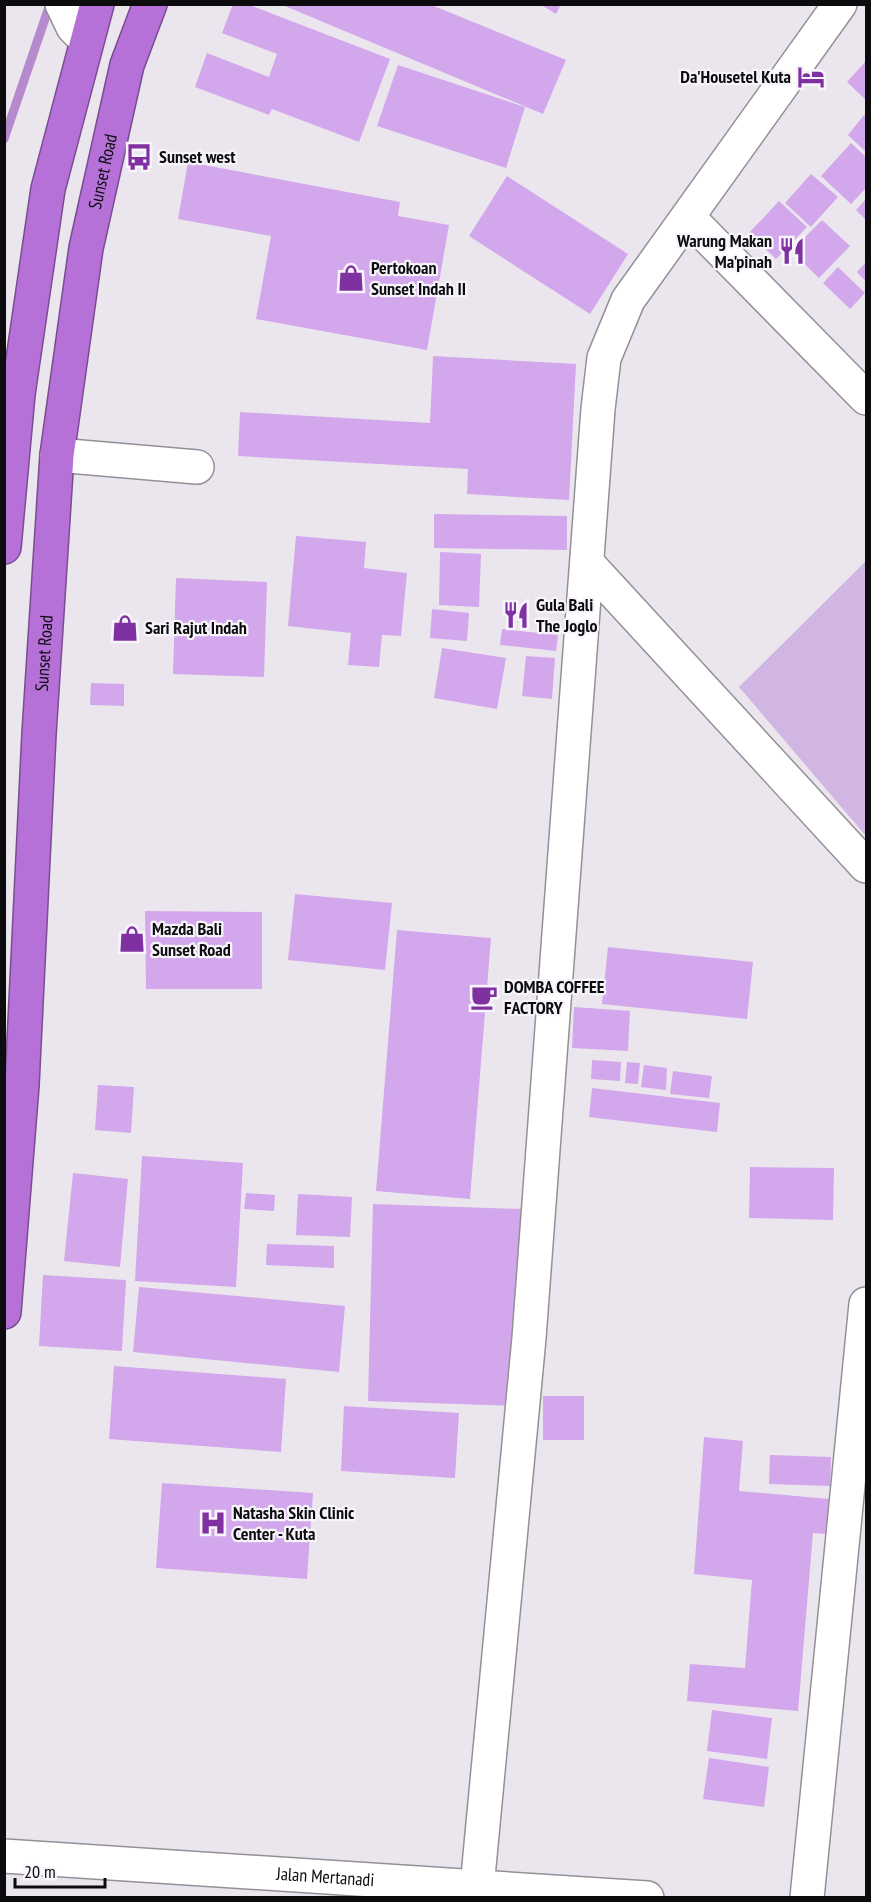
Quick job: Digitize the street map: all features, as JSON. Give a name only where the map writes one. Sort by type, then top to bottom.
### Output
[{"type":"highway","points":[[4,548],[11,393],[48,189],[97,4]]},
{"type":"highway","name":"Sunset Road","points":[[4,1312],[22,1085],[39,734],[57,455],[86,248],[128,64],[150,4]]},
{"type":"street","points":[[62,4],[73,27],[86,40]]},
{"type":"street","points":[[476,1892],[529,1338],[598,409],[604,358],[628,300],[689,218],[840,4]]},
{"type":"street","points":[[689,218],[867,398]]},
{"type":"street","points":[[57,455],[197,467]]},
{"type":"street","points":[[588,564],[867,866]]},
{"type":"street","points":[[807,1898],[867,1304]]},
{"type":"street","name":"Jalan Mertanadi","points":[[4,1856],[221,1884],[647,1898]]},
{"type":"shaded area","points":[[866,561],[866,836],[739,687]]},
{"type":"building","points":[[233,4],[247,4],[390,59],[359,142],[272,109],[269,115],[195,87],[207,53],[269,77],[277,54],[222,33]]},
{"type":"building","points":[[280,4],[429,4],[566,60],[543,114]]},
{"type":"building","points":[[540,4],[561,4],[556,14]]},
{"type":"building","points":[[866,61],[866,100],[847,82]]},
{"type":"building","points":[[398,65],[525,107],[506,168],[377,126]]},
{"type":"building","points":[[864,115],[866,117],[866,152],[848,135]]},
{"type":"building","points":[[851,143],[866,157],[866,188],[851,204],[821,176]]},
{"type":"building","name":"Pertokoan Sunset Indah II","points":[[188,162],[400,202],[398,216],[449,225],[427,350],[256,319],[271,236],[178,219]]},
{"type":"building","points":[[811,174],[838,197],[811,227],[785,203]]},
{"type":"building","points":[[507,176],[628,254],[590,314],[469,236]]},
{"type":"building","points":[[866,199],[866,220],[856,210]]},
{"type":"building","points":[[779,201],[807,227],[776,259],[749,233]]},
{"type":"building","points":[[822,220],[850,246],[819,278],[791,251]]},
{"type":"building","points":[[866,262],[866,282],[857,272]]},
{"type":"building","points":[[838,267],[865,293],[850,309],[823,283]]},
{"type":"building","points":[[433,356],[576,364],[569,500],[467,494],[468,469],[238,456],[240,412],[430,423]]},
{"type":"building","points":[[434,514],[567,516],[567,550],[434,548]]},
{"type":"building","points":[[296,536],[366,542],[364,568],[407,573],[401,636],[382,635],[379,667],[348,665],[351,633],[288,626]]},
{"type":"building","points":[[440,552],[481,554],[479,607],[439,605]]},
{"type":"building","points":[[176,578],[267,582],[264,677],[173,674]]},
{"type":"building","points":[[432,609],[469,613],[467,641],[430,638]]},
{"type":"building","points":[[502,629],[558,635],[556,651],[500,645]]},
{"type":"building","points":[[442,648],[506,658],[497,709],[434,698]]},
{"type":"building","points":[[526,656],[555,658],[552,699],[522,696]]},
{"type":"building","points":[[91,683],[124,684],[124,706],[90,705]]},
{"type":"building","points":[[295,894],[392,903],[385,970],[288,960]]},
{"type":"building","points":[[145,911],[262,912],[262,989],[146,989]]},
{"type":"building","points":[[397,930],[491,938],[470,1199],[376,1191]]},
{"type":"building","points":[[608,947],[753,962],[747,1019],[602,1004]]},
{"type":"building","points":[[574,1007],[630,1011],[628,1051],[572,1048]]},
{"type":"building","points":[[592,1060],[621,1062],[620,1081],[591,1079]]},
{"type":"building","points":[[627,1062],[640,1063],[638,1084],[625,1083]]},
{"type":"building","points":[[644,1065],[667,1068],[666,1090],[641,1087]]},
{"type":"building","points":[[673,1071],[712,1076],[709,1098],[670,1094]]},
{"type":"building","points":[[98,1085],[134,1087],[131,1133],[95,1130]]},
{"type":"building","points":[[592,1088],[720,1103],[717,1132],[589,1117]]},
{"type":"building","points":[[142,1156],[243,1163],[236,1287],[135,1281]]},
{"type":"building","points":[[750,1167],[834,1168],[833,1220],[749,1218]]},
{"type":"building","points":[[73,1173],[128,1179],[120,1267],[64,1261]]},
{"type":"building","points":[[246,1193],[275,1195],[274,1211],[244,1209]]},
{"type":"building","points":[[298,1194],[352,1197],[350,1237],[296,1235]]},
{"type":"building","points":[[373,1204],[521,1209],[515,1406],[368,1401]]},
{"type":"building","points":[[267,1244],[334,1246],[334,1268],[266,1265]]},
{"type":"building","points":[[43,1275],[126,1280],[122,1351],[39,1346]]},
{"type":"building","points":[[139,1287],[345,1306],[339,1372],[133,1352]]},
{"type":"building","points":[[114,1366],[286,1379],[281,1452],[109,1439]]},
{"type":"building","points":[[543,1396],[584,1396],[584,1440],[543,1440]]},
{"type":"building","points":[[344,1406],[459,1413],[455,1478],[341,1471]]},
{"type":"building","points":[[704,1437],[743,1441],[739,1491],[830,1499],[827,1534],[813,1533],[798,1711],[687,1701],[690,1664],[745,1668],[752,1580],[694,1574]]},
{"type":"building","points":[[770,1455],[831,1457],[830,1486],[769,1484]]},
{"type":"building","points":[[162,1483],[313,1493],[307,1579],[156,1568]]},
{"type":"building","points":[[712,1710],[772,1718],[767,1759],[707,1751]]},
{"type":"building","points":[[709,1758],[769,1767],[764,1807],[703,1799]]},
{"type":"waterway","points":[[4,139],[50,4]]},
{"type":"place","name":"Da'Housetel Kuta","points":[[811,77]]},
{"type":"place","name":"Sunset west","points":[[139,157]]},
{"type":"place","name":"Warung Makan Ma'pinah","points":[[792,251]]},
{"type":"place","name":"Pertokoan Sunset Indah II","points":[[351,278]]},
{"type":"place","name":"Gula Bali The Joglo","points":[[516,615]]},
{"type":"place","name":"Sari Rajut Indah","points":[[125,628]]},
{"type":"place","name":"Mazda Bali Sunset Road","points":[[132,939]]},
{"type":"place","name":"DOMBA COFFEE FACTORY","points":[[484,997]]},
{"type":"place","name":"Natasha Skin Clinic Center - Kuta","points":[[213,1523]]}]
